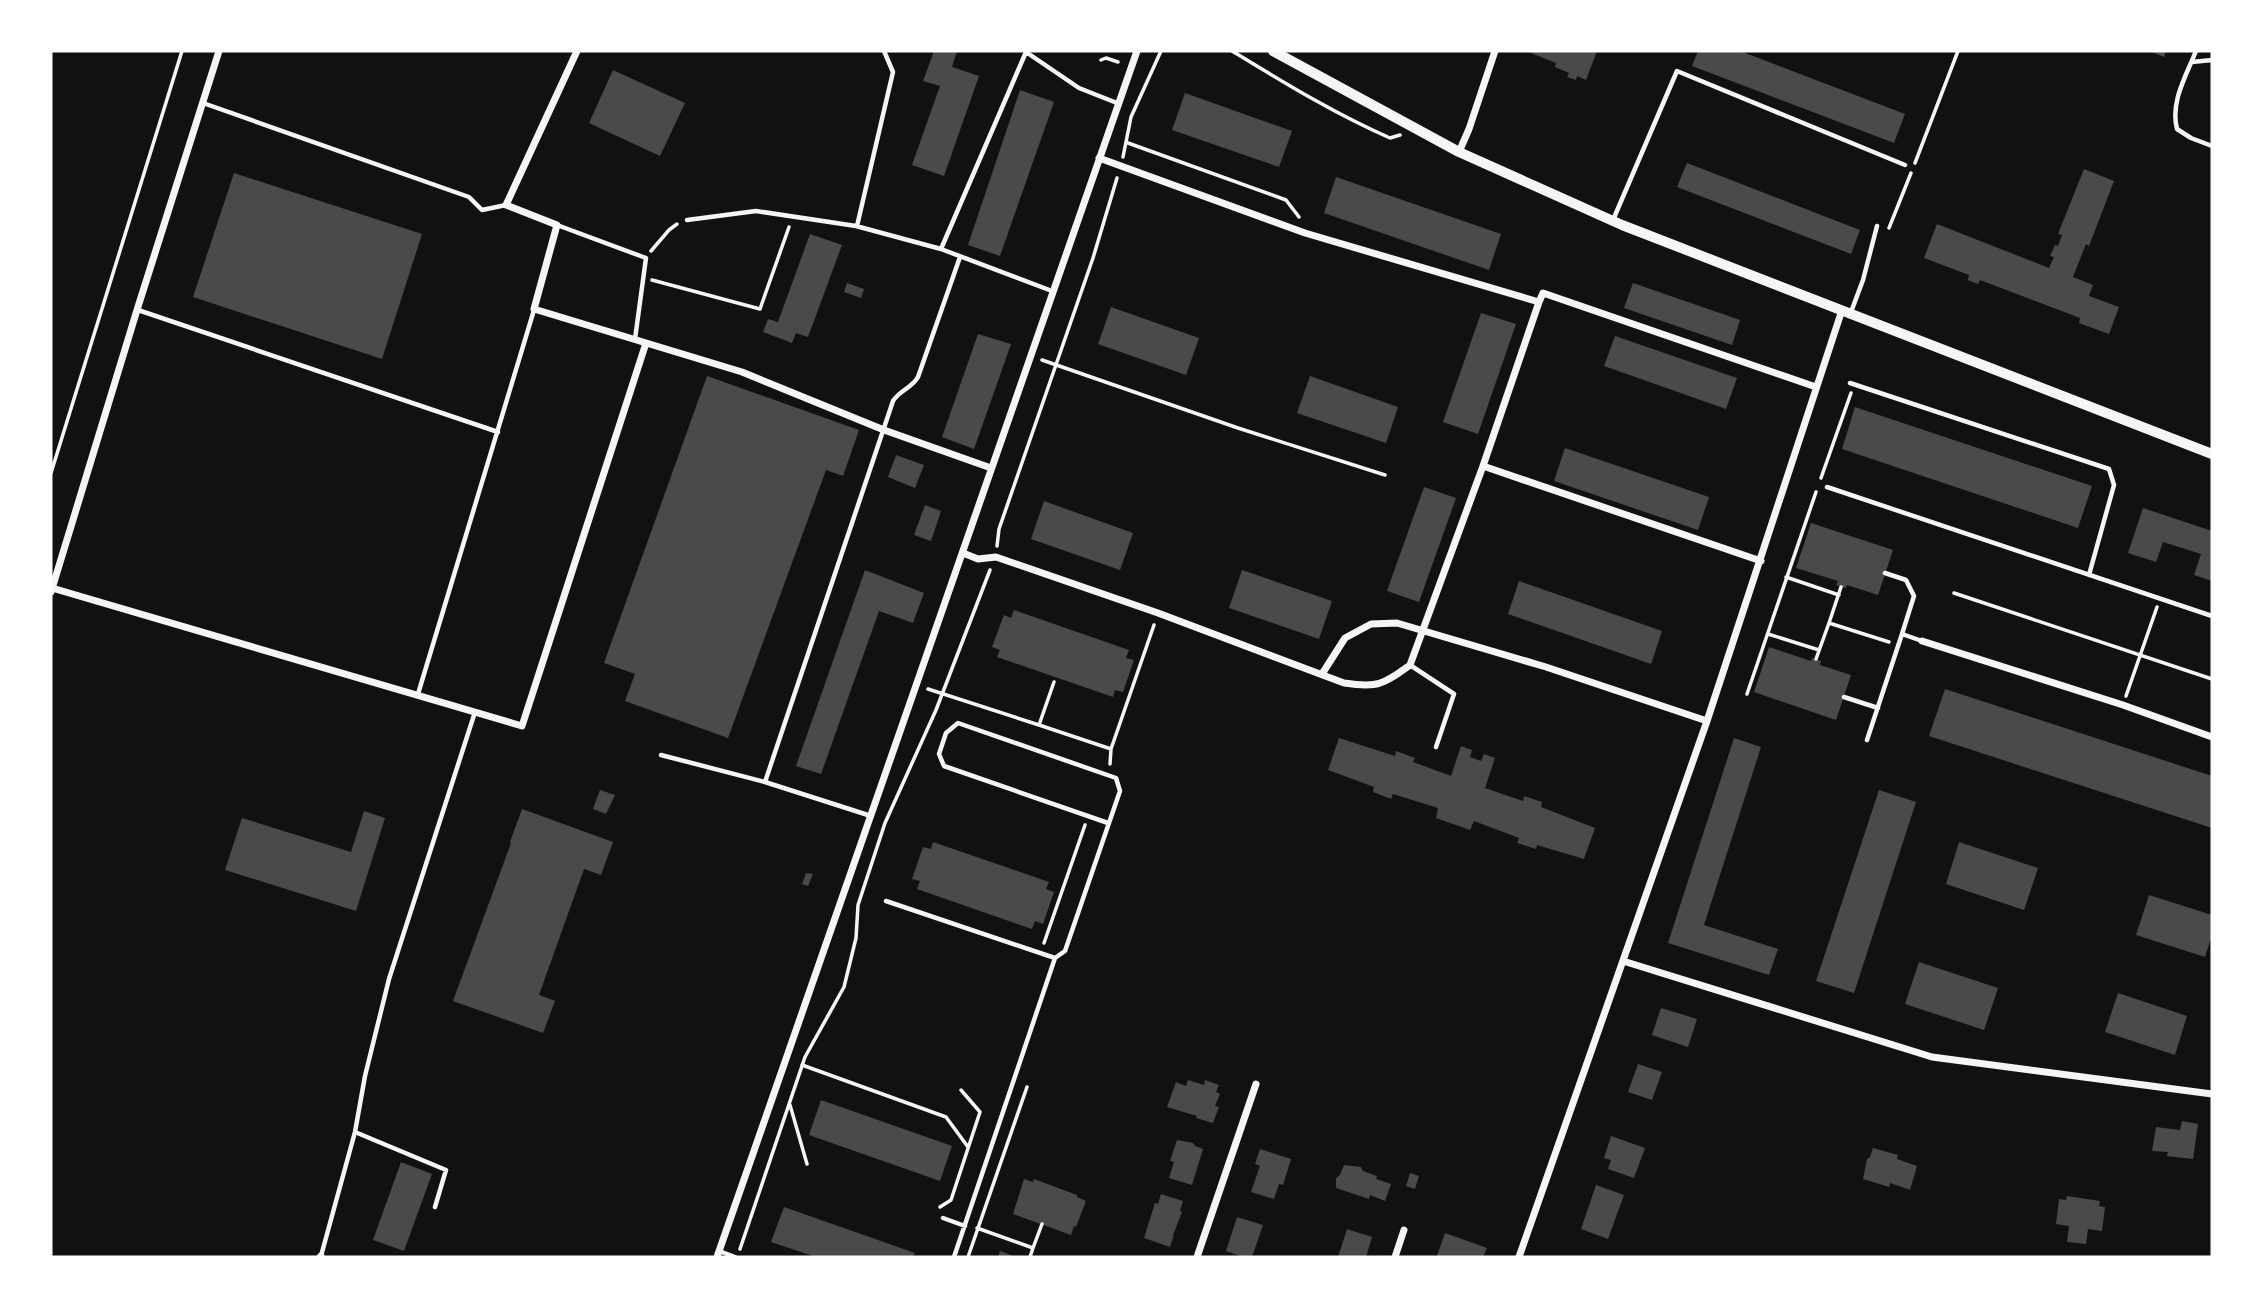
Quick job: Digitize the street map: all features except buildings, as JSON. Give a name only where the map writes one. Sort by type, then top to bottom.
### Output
[{"type":"street","points":[[219,51],[136,310],[51,590],[522,726],[646,342]]},
{"type":"street","points":[[577,51],[506,205],[557,225],[534,309],[741,372],[884,430],[991,468]]},
{"type":"street","points":[[718,1254],[1137,51]]},
{"type":"street","points":[[1273,51],[1459,152],[1613,221],[2212,454]]},
{"type":"street","points":[[1459,152],[1494,51]]},
{"type":"street","points":[[1099,158],[1305,233],[1539,302]]},
{"type":"street","points":[[963,553],[978,559],[996,557],[1158,613],[1344,683],[1371,687],[1388,681],[1410,665],[1543,293],[1816,387]]},
{"type":"street","points":[[1519,1257],[1707,721],[1816,387],[1846,311]]},
{"type":"street","points":[[1483,466],[1761,561]]},
{"type":"street","points":[[1322,674],[1345,638],[1371,624],[1397,624],[1424,630],[1707,721]]},
{"type":"street","points":[[1922,641],[2123,705],[2212,737]]},
{"type":"street","points":[[1623,961],[1932,1058],[2212,1094]]},
{"type":"street","points":[[1197,1257],[1256,1084]]},
{"type":"street","points":[[1395,1257],[1404,1230]]},
{"type":"lane","points":[[856,226],[893,72],[884,51]]},
{"type":"lane","points":[[2196,51],[2178,93],[2173,114],[2177,129],[2210,146]]},
{"type":"lane","points":[[941,249],[1026,52],[1079,88],[1117,103]]},
{"type":"lane","points":[[2191,62],[2212,60]]},
{"type":"lane","points":[[1613,221],[1677,71],[1905,165]]},
{"type":"lane","points":[[203,103],[469,197],[482,210],[506,205]]},
{"type":"lane","points":[[687,220],[756,211],[856,226],[941,249],[1052,291]]},
{"type":"lane","points":[[557,225],[646,258],[635,339]]},
{"type":"lane","points":[[1846,311],[1863,280],[1877,226]]},
{"type":"lane","points":[[765,782],[893,401],[899,392],[914,383],[918,377],[960,257]]},
{"type":"lane","points":[[418,694],[534,309]]},
{"type":"lane","points":[[136,310],[498,432]]},
{"type":"lane","points":[[1852,384],[2109,469],[2114,485],[2089,575]]},
{"type":"lane","points":[[1827,487],[2212,616]]},
{"type":"lane","points":[[1867,740],[1914,596],[1906,580],[1885,573]]},
{"type":"lane","points":[[1902,634],[1922,641]]},
{"type":"lane","points":[[1410,665],[1454,694],[1436,747]]},
{"type":"lane","points":[[1844,697],[1878,708]]},
{"type":"lane","points":[[320,1256],[355,1132],[365,1076],[390,979],[476,712]]},
{"type":"lane","points":[[954,1257],[1055,958],[1065,951],[1120,791],[1116,778],[1109,775],[958,723],[946,733],[939,754],[944,766],[1108,824]]},
{"type":"lane","points":[[661,755],[765,782],[871,816]]},
{"type":"lane","points":[[886,901],[1055,958]]},
{"type":"lane","points":[[355,1132],[446,1170],[435,1208]]},
{"type":"lane","points":[[943,1218],[965,1226]]},
{"type":"lane","points":[[718,1254],[736,1257]]},
{"type":"path","points":[[51,473],[182,51]]},
{"type":"path","points":[[736,1257],[802,1065],[844,987],[856,937],[858,905],[881,835],[942,694],[996,557],[999,529],[1108,213],[1128,143],[1131,117],[1161,51]]},
{"type":"path","points":[[1233,51],[1306,95],[1390,138]]},
{"type":"path","points":[[1888,230],[1958,51]]},
{"type":"path","points":[[1101,60],[1106,58],[1118,62]]},
{"type":"path","points":[[1128,143],[1286,200],[1302,221]]},
{"type":"path","points":[[668,285],[760,309],[793,215]]},
{"type":"path","points":[[646,258],[669,230],[687,220]]},
{"type":"path","points":[[1040,359],[1238,428],[1385,475]]},
{"type":"path","points":[[1747,694],[1852,384]]},
{"type":"path","points":[[1786,578],[1839,595]]},
{"type":"path","points":[[1816,659],[1841,587]]},
{"type":"path","points":[[1954,593],[2212,679]]},
{"type":"path","points":[[2123,705],[2160,599]]},
{"type":"path","points":[[1109,775],[1111,749],[1158,613]]},
{"type":"path","points":[[1829,623],[1898,645]]},
{"type":"path","points":[[1767,634],[1819,650]]},
{"type":"path","points":[[1039,725],[1054,682]]},
{"type":"path","points":[[926,688],[1111,749]]},
{"type":"path","points":[[1040,953],[1088,816]]},
{"type":"path","points":[[802,1065],[946,1117],[968,1147]]},
{"type":"path","points":[[968,1257],[1027,1087]]},
{"type":"path","points":[[936,1209],[951,1200],[980,1112],[961,1090]]},
{"type":"path","points":[[789,1103],[807,1164]]},
{"type":"path","points":[[1030,1257],[1042,1224]]},
{"type":"path","points":[[965,1226],[979,1228],[1033,1248]]}]
